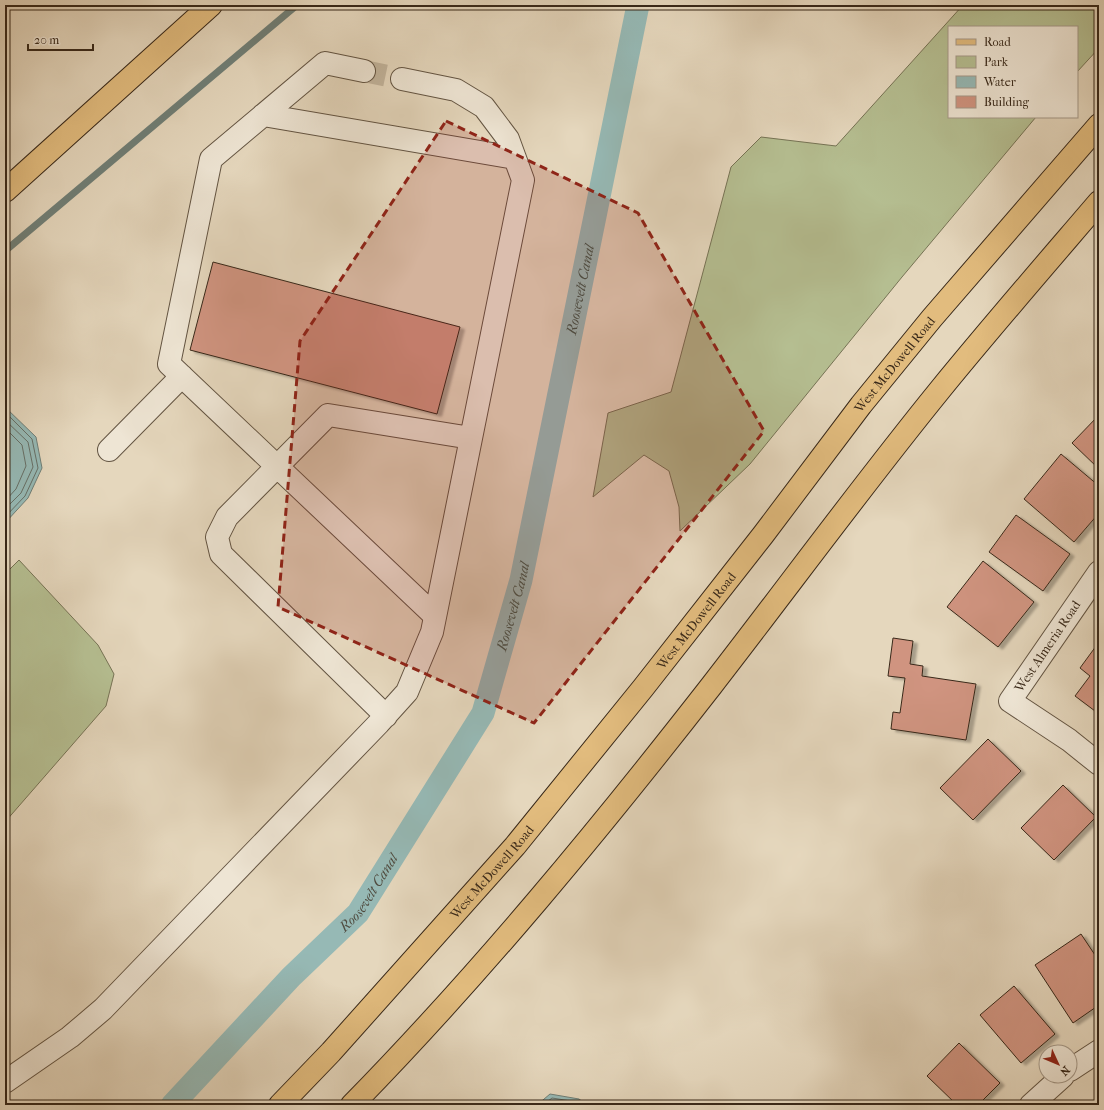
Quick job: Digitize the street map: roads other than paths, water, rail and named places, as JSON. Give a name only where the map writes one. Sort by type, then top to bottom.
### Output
[{"type":"main road","points":[[5,191],[211,5]]},
{"type":"main road","name":"West McDowell Road","points":[[280,1105],[331,1052],[515,846],[643,688],[913,341],[1099,125]]},
{"type":"main road","points":[[352,1105],[440,1011],[593,834],[711,686],[937,393],[1099,202]]},
{"type":"street","points":[[364,71],[325,63],[211,159],[169,364],[435,616]]},
{"type":"street","points":[[5,1082],[70,1037],[103,1010],[386,716],[407,692],[432,632],[523,180],[508,139],[484,107],[456,90],[402,79]]},
{"type":"street","points":[[263,115],[515,158]]},
{"type":"street","points":[[109,450],[182,376]]},
{"type":"street","points":[[386,716],[222,554],[217,537],[227,518],[328,415],[471,438]]},
{"type":"street","name":"West Almeria Road","points":[[1099,572],[1010,701],[1069,740],[1099,764]]},
{"type":"street","points":[[1078,1065],[1099,1051]]},
{"type":"street","points":[[1031,1105],[1054,1084]]},
{"type":"water","points":[[5,407],[36,437],[42,468],[28,498],[5,523]]},
{"type":"water","points":[[550,1094],[579,1099],[587,1105],[537,1105]]},
{"type":"waterway","points":[[5,251],[297,5]]},
{"type":"waterway","name":"Roosevelt Canal","points":[[172,1105],[291,977],[358,913],[483,713],[521,580],[638,5]]},
{"type":"tunnel","points":[[364,71],[402,79]]}]
